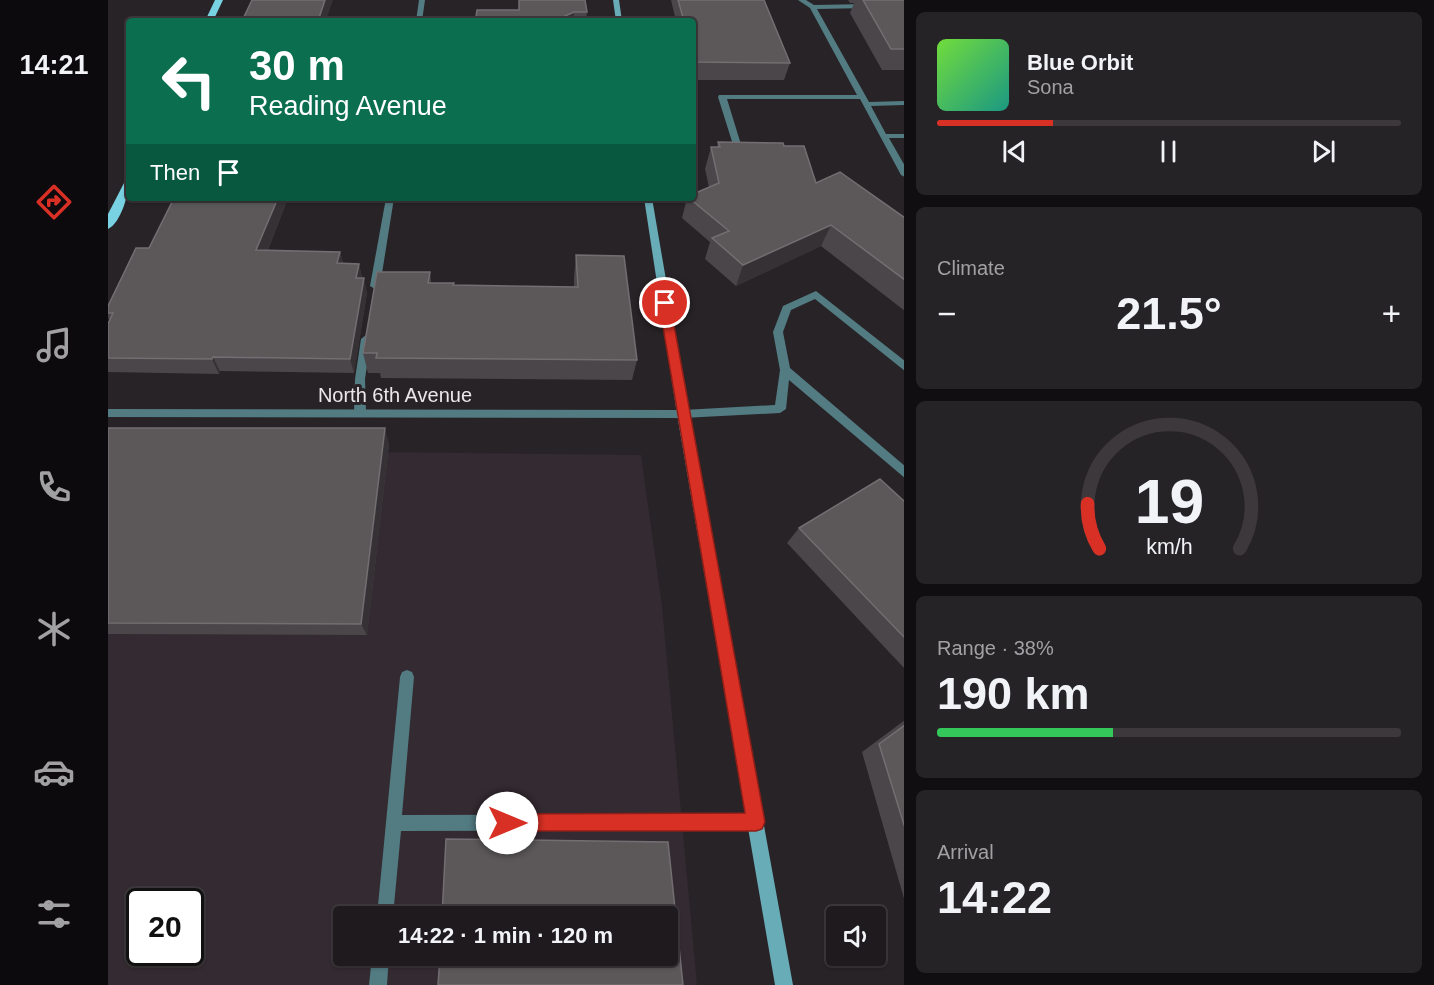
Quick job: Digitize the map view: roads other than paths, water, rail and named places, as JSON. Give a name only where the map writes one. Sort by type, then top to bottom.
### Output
[{"type":"main road","points":[[210,18],[219,0]]},
{"type":"main road","points":[[108,225],[126,189]]},
{"type":"street","points":[[419,18],[422,0]]},
{"type":"street","points":[[616,0],[619,18]]},
{"type":"street","points":[[801,0],[813,7],[876,7]]},
{"type":"street","points":[[813,7],[904,175]]},
{"type":"street","points":[[739,151],[722,97],[904,103]]},
{"type":"street","points":[[884,136],[904,136]]},
{"type":"street","points":[[373,300],[390,201]]},
{"type":"street","points":[[648,201],[683,414],[784,985]]},
{"type":"street","points":[[904,367],[816,294],[787,308],[778,332],[785,370],[904,473]]},
{"type":"street","points":[[360,412],[360,379],[369,323]]},
{"type":"street","name":"North 6th Avenue","points":[[108,413],[683,414],[780,409],[785,370]]},
{"type":"street","points":[[386,906],[407,677]]},
{"type":"street","points":[[394,823],[756,822]]},
{"type":"street","points":[[378,985],[380,966]]}]
